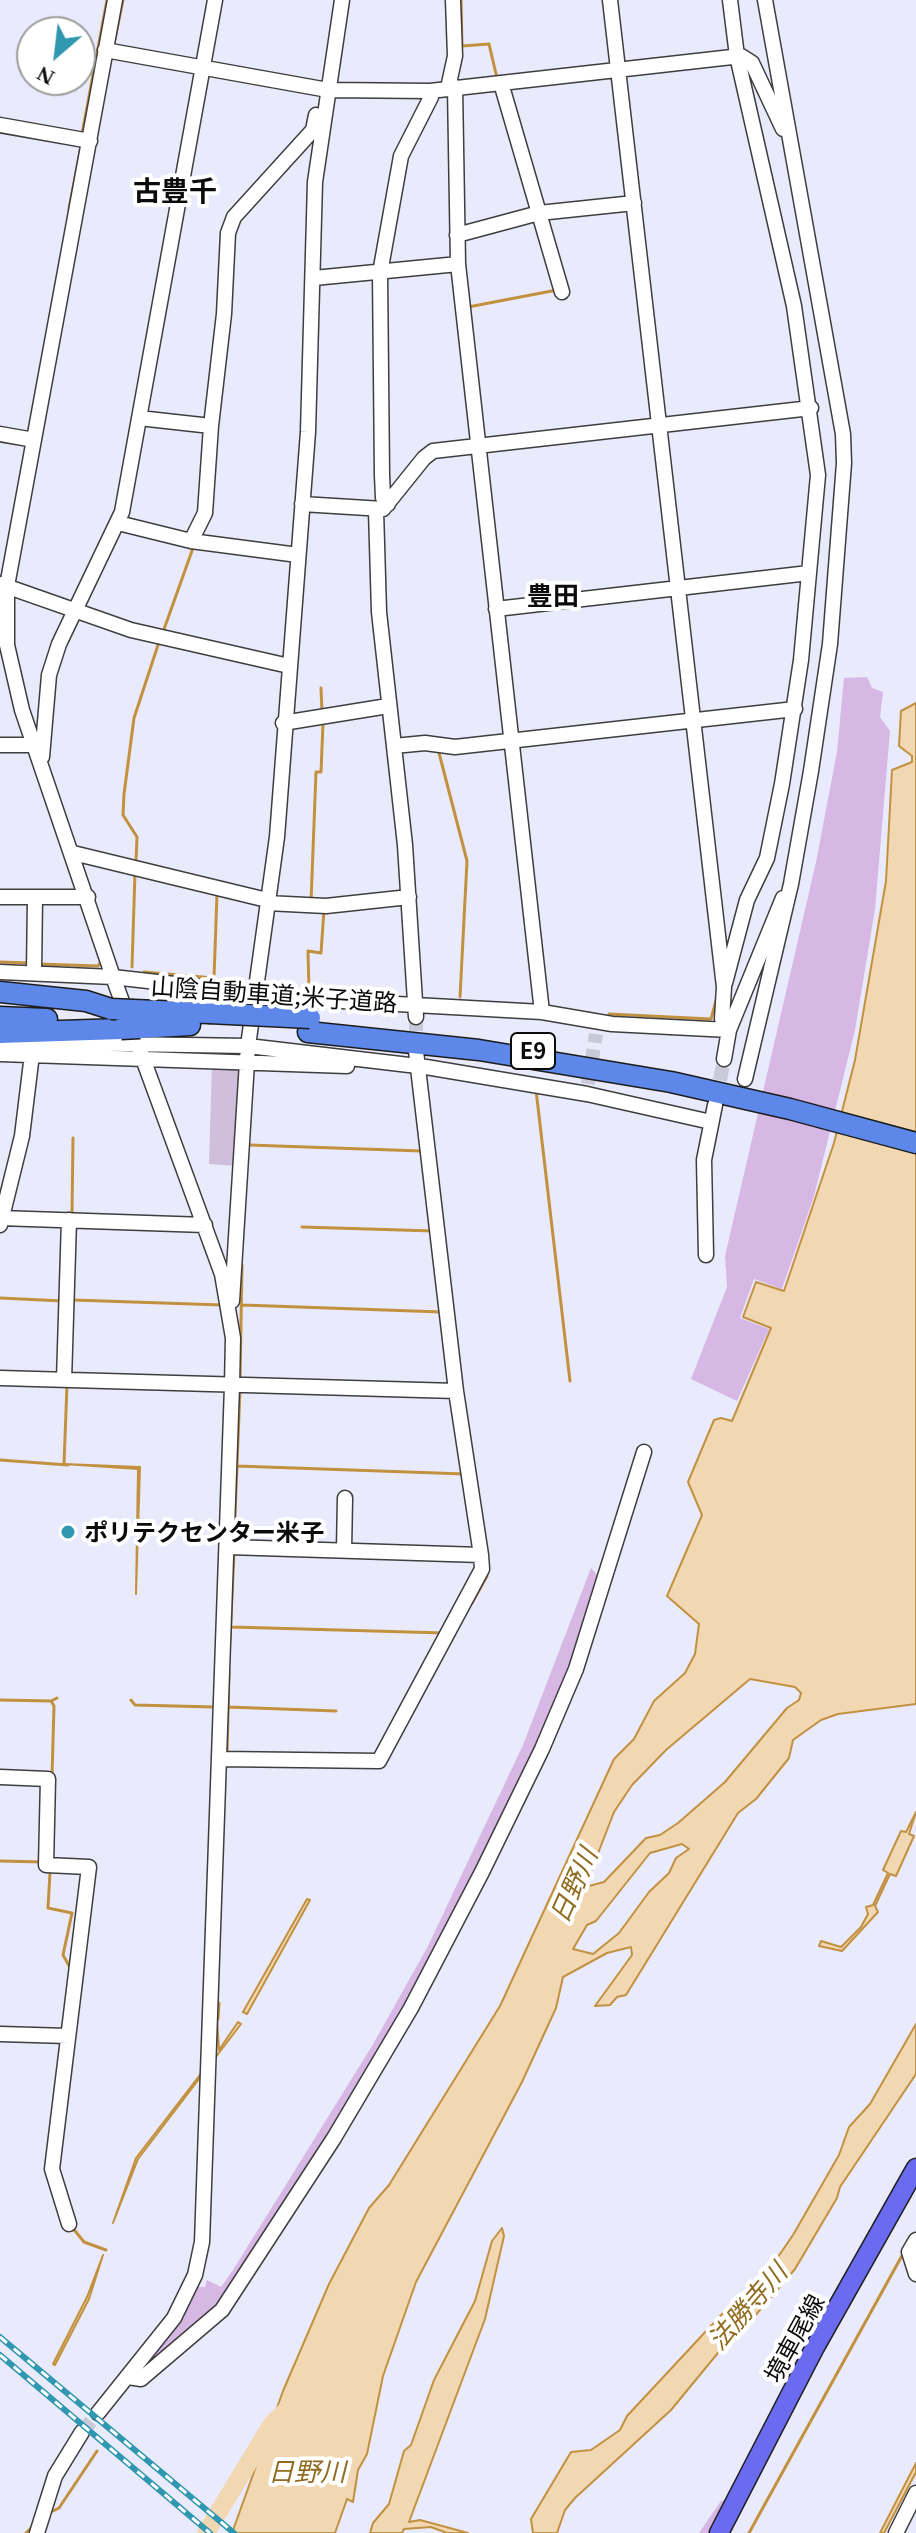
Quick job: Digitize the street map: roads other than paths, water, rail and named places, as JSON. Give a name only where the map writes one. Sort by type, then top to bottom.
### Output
[{"type":"highway","points":[[0,992],[86,1001],[134,1033]]},
{"type":"highway","name":"山陰自動車道;米子道路","points":[[0,1003],[134,1033]]},
{"type":"highway","name":"山陰自動車道;米子道路","points":[[0,1017],[134,1033],[202,1022],[309,1025],[480,1041],[750,1091],[916,1140]]},
{"type":"highway","points":[[0,1033],[134,1033]]},
{"type":"main road","name":"境車尾線","points":[[719,2533],[815,2347],[916,2168]]},
{"type":"street","points":[[98,2413],[174,2318],[198,2264],[204,2223],[232,1386],[230,1309],[205,1225],[113,977],[10,668],[4,585],[34,440],[115,0]]},
{"type":"street","points":[[38,753],[49,675],[75,610],[118,523],[215,0]]},
{"type":"street","points":[[191,541],[205,513],[224,314],[228,233],[234,217],[313,130],[342,0]]},
{"type":"street","points":[[453,0],[455,56],[452,88],[458,264],[476,447],[542,1012]]},
{"type":"street","points":[[610,0],[724,987],[722,1019],[729,1030]]},
{"type":"street","points":[[724,987],[747,900],[768,856],[795,709],[818,475],[811,408],[794,306],[737,56],[730,0]]},
{"type":"street","points":[[750,1091],[791,884],[830,644],[844,463],[843,434],[765,0]]},
{"type":"street","points":[[105,50],[203,65],[324,89],[430,91],[737,56],[752,63],[790,141]]},
{"type":"street","points":[[501,83],[562,292]]},
{"type":"street","points":[[230,1309],[235,1290],[253,994],[279,823],[283,723],[302,504],[314,278],[315,182],[324,89]]},
{"type":"street","points":[[416,1010],[397,746],[388,706],[379,612],[383,498],[380,273],[401,156],[431,97],[430,91]]},
{"type":"street","points":[[0,125],[90,141]]},
{"type":"street","points":[[457,235],[539,213],[634,203]]},
{"type":"street","points":[[314,278],[458,264]]},
{"type":"street","points":[[382,508],[430,452],[811,408]]},
{"type":"street","points":[[139,418],[211,426]]},
{"type":"street","points":[[0,434],[34,440]]},
{"type":"street","points":[[302,504],[382,508]]},
{"type":"street","points":[[118,523],[191,541],[298,555]]},
{"type":"street","points":[[496,609],[809,573]]},
{"type":"street","points":[[4,585],[131,630],[289,666]]},
{"type":"street","points":[[283,723],[388,706]]},
{"type":"street","points":[[397,746],[425,743],[455,747],[795,709]]},
{"type":"street","points":[[0,745],[38,753]]},
{"type":"street","points":[[73,853],[267,902],[326,906],[409,897]]},
{"type":"street","points":[[724,1059],[729,1030],[761,943],[791,884]]},
{"type":"street","points":[[0,897],[88,897]]},
{"type":"street","points":[[34,973],[35,897]]},
{"type":"street","points":[[0,972],[113,977],[416,1010],[542,1012],[598,1028],[729,1030]]},
{"type":"street","points":[[134,1033],[247,1063],[355,1067],[357,1059]]},
{"type":"street","points":[[0,1054],[134,1033],[357,1059],[420,1062],[587,1089],[711,1122]]},
{"type":"street","points":[[0,1042],[33,1050]]},
{"type":"street","points":[[33,1050],[22,1136],[1,1221],[205,1225]]},
{"type":"street","points":[[221,1759],[379,1761],[480,1578],[481,1555],[456,1391],[420,1062]]},
{"type":"street","points":[[706,1255],[704,1160],[715,1105]]},
{"type":"street","points":[[64,1380],[69,1220]]},
{"type":"street","points":[[0,1378],[456,1391]]},
{"type":"street","points":[[128,2377],[141,2379],[222,2310],[327,2150],[411,2008],[482,1872],[565,1696],[609,1573],[644,1452]]},
{"type":"street","points":[[344,1550],[345,1498]]},
{"type":"street","points":[[228,1547],[481,1555]]},
{"type":"street","points":[[0,1777],[48,1779],[46,1865],[89,1867],[52,2169],[69,2224]]},
{"type":"street","points":[[0,2034],[68,2036]]},
{"type":"street","points":[[916,2240],[909,2252],[916,2274]]},
{"type":"street","points":[[37,2533],[55,2476],[82,2432]]},
{"type":"street","points":[[896,2533],[916,2493]]},
{"type":"water","points":[[916,703],[916,1704],[838,1714],[821,1720],[793,1740],[789,1758],[756,1799],[738,1813],[626,1995],[617,1997],[610,2005],[595,2006],[632,1955],[631,1947],[607,1953],[563,1977],[556,2008],[522,2082],[416,2282],[383,2376],[367,2454],[358,2470],[353,2502],[347,2499],[335,2533],[232,2533],[283,2391],[329,2284],[369,2208],[389,2185],[500,2006],[614,1759],[634,1739],[654,1701],[685,1673],[695,1654],[699,1624],[667,1596],[702,1515],[688,1482],[714,1420],[732,1421],[771,1328],[743,1317],[756,1282],[784,1291],[834,1143],[855,1060],[886,881],[892,770],[912,762],[912,756],[899,746],[901,711]],"holes":[[[750,1679],[795,1687],[801,1693],[799,1700],[787,1708],[725,1782],[678,1823],[660,1835],[646,1838],[604,1882],[585,1887],[614,1812],[632,1785],[666,1750]],[[682,1844],[689,1849],[676,1858],[669,1873],[649,1892],[619,1933],[593,1954],[573,1949],[587,1925],[596,1921],[650,1853]]]},
{"type":"water","points":[[64,1464],[140,1467],[136,1594],[138,1469]]},
{"type":"water","points":[[916,1812],[909,1834],[914,1836],[896,1876],[890,1874],[875,1906],[878,1912],[842,1951],[819,1946],[821,1941],[841,1947],[861,1927],[868,1914],[866,1907],[873,1905],[888,1873],[883,1870],[901,1831],[906,1832]]},
{"type":"water","points":[[307,1899],[310,1900],[247,2014],[243,2012]]},
{"type":"water","points":[[217,2018],[219,2050],[238,2022],[241,2024],[138,2159],[113,2223],[136,2158],[216,2054]]},
{"type":"water","name":"法勝寺川","points":[[916,2024],[916,2074],[840,2187],[837,2198],[795,2269],[730,2345],[722,2348],[671,2410],[575,2498],[565,2510],[557,2533],[533,2533],[531,2519],[571,2452],[591,2450],[620,2430],[627,2416],[722,2314],[756,2289],[793,2235],[839,2155],[849,2127],[870,2104]]},
{"type":"water","name":"日野川","points":[[502,2228],[504,2236],[485,2319],[409,2522],[420,2520],[468,2533],[447,2533],[431,2527],[404,2529],[402,2533],[370,2533],[373,2523],[389,2504],[404,2451],[411,2445],[434,2380],[475,2301],[492,2241]]},
{"type":"water","points":[[103,2255],[89,2299],[55,2365],[53,2364],[87,2297]]},
{"type":"water","points":[[916,2463],[916,2472],[884,2533],[880,2533]]},
{"type":"waterway","points":[[82,134],[107,0]]},
{"type":"waterway","points":[[114,44],[123,0]]},
{"type":"waterway","points":[[461,0],[462,46],[489,44],[497,78]]},
{"type":"waterway","points":[[69,209],[81,146]]},
{"type":"waterway","points":[[468,307],[557,290]]},
{"type":"waterway","points":[[163,632],[193,548]]},
{"type":"waterway","points":[[136,862],[137,837],[123,815],[124,794],[134,718],[159,642]]},
{"type":"waterway","points":[[321,688],[322,712]]},
{"type":"waterway","points":[[311,902],[316,772],[321,772],[323,723]]},
{"type":"waterway","points":[[438,749],[467,861],[460,997]]},
{"type":"waterway","points":[[132,967],[135,873]]},
{"type":"waterway","points":[[144,972],[214,978],[217,894]]},
{"type":"waterway","points":[[309,992],[308,951],[321,953],[324,910]]},
{"type":"waterway","points":[[38,964],[98,966],[103,958]]},
{"type":"waterway","points":[[0,962],[29,963]]},
{"type":"waterway","points":[[609,1014],[711,1019],[717,997]]},
{"type":"waterway","points":[[536,1090],[570,1381]]},
{"type":"waterway","points":[[72,1214],[73,1138]]},
{"type":"waterway","points":[[249,1145],[421,1151]]},
{"type":"waterway","points":[[302,1227],[434,1231]]},
{"type":"waterway","points":[[240,1381],[242,1265]]},
{"type":"waterway","points":[[0,1298],[63,1301]]},
{"type":"waterway","points":[[73,1300],[222,1305]]},
{"type":"waterway","points":[[242,1305],[442,1312]]},
{"type":"waterway","points":[[64,1464],[67,1385]]},
{"type":"waterway","points":[[234,1541],[240,1389]]},
{"type":"waterway","points":[[0,1460],[68,1465]]},
{"type":"waterway","points":[[237,1466],[465,1474]]},
{"type":"waterway","points":[[230,1640],[234,1552]]},
{"type":"waterway","points":[[472,1603],[487,1576]]},
{"type":"waterway","points":[[232,1627],[444,1633]]},
{"type":"waterway","points":[[227,1755],[229,1672]]},
{"type":"waterway","points":[[52,1777],[54,1706],[51,1701],[57,1698]]},
{"type":"waterway","points":[[0,1700],[51,1701]]},
{"type":"waterway","points":[[131,1700],[135,1705],[214,1707]]},
{"type":"waterway","points":[[228,1707],[336,1711]]},
{"type":"waterway","points":[[0,1861],[43,1862]]},
{"type":"waterway","points":[[50,1872],[48,1908],[72,1913],[63,1955],[71,1969]]},
{"type":"waterway","points":[[218,2019],[219,2003]]},
{"type":"waterway","points":[[72,2227],[84,2242],[106,2250]]},
{"type":"waterway","points":[[749,2533],[904,2252]]},
{"type":"waterway","name":"日野川","points":[[206,2533],[272,2424],[289,2407]]},
{"type":"waterway","points":[[53,2511],[59,2508],[97,2451]]},
{"type":"waterway","points":[[26,2533],[34,2525]]},
{"type":"tunnel","points":[[416,1017],[416,1051]]},
{"type":"tunnel","points":[[588,1084],[596,1034]]},
{"type":"tunnel","points":[[716,1101],[724,1059]]},
{"type":"tunnel","points":[[82,2432],[98,2413]]},
{"type":"railway","points":[[0,2337],[234,2533]]},
{"type":"railway","points":[[0,2355],[210,2533]]},
{"type":"place","name":"ポリテクセンター米子","points":[[68,1532]]},
{"type":"district","name":"古豊千","points":[[175,190]]},
{"type":"district","name":"豊田","points":[[553,595]]}]
